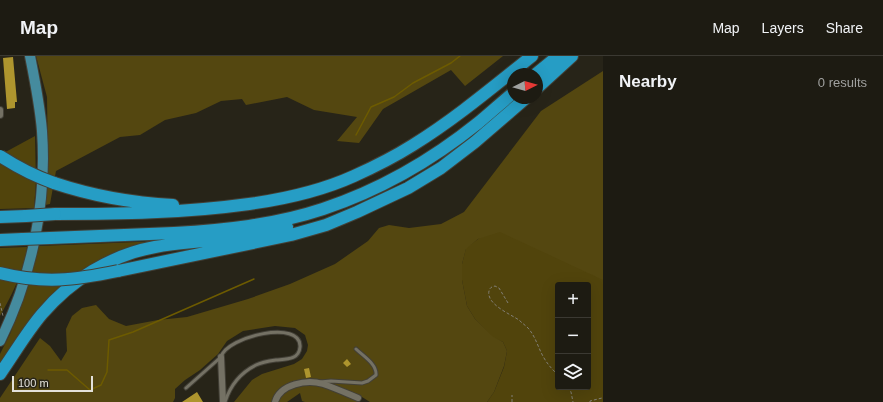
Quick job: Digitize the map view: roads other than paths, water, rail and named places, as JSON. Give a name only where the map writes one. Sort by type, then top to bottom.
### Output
[{"type":"highway","points":[[0,217],[55,214],[132,214],[229,207],[276,200],[337,183],[387,160],[412,145],[475,102],[532,56]]},
{"type":"highway","points":[[543,68],[558,56]]},
{"type":"highway","points":[[543,83],[572,56]]},
{"type":"highway","points":[[0,374],[33,326],[50,305],[79,280],[109,262],[153,247],[252,235],[289,227],[338,211],[389,187],[478,123],[507,98]]},
{"type":"highway","points":[[0,273],[34,279],[56,280],[81,278],[291,235],[326,224],[397,194],[441,168],[475,142],[519,104]]},
{"type":"highway","points":[[0,156],[31,174],[54,183],[94,195],[127,201],[164,205],[229,207]]},
{"type":"highway","points":[[0,240],[138,235],[199,231],[271,222],[323,209],[352,198],[383,184],[423,162]]},
{"type":"main road","points":[[0,341],[14,310],[28,270],[36,234],[40,203],[42,131],[30,56]]},
{"type":"street","points":[[0,110],[0,115]]},
{"type":"street","points":[[221,357],[224,402]]},
{"type":"street","points":[[275,402],[282,390],[288,386],[305,382],[321,383],[358,398]]},
{"type":"lane","points":[[522,64],[525,68]]},
{"type":"lane","points":[[186,388],[221,357],[222,352],[230,346],[250,336],[265,333],[284,333],[296,336],[300,346],[299,352],[295,357],[290,359],[269,361],[248,369],[235,382],[224,402]]},
{"type":"lane","points":[[312,382],[331,381],[362,383],[374,377],[376,375],[372,364],[356,349]]},
{"type":"waterway","points":[[356,135],[371,107],[394,97],[413,83],[451,63],[460,56]]},
{"type":"waterway","points":[[48,370],[67,370],[90,390],[101,385],[107,372],[109,340],[133,332],[254,279]]}]
